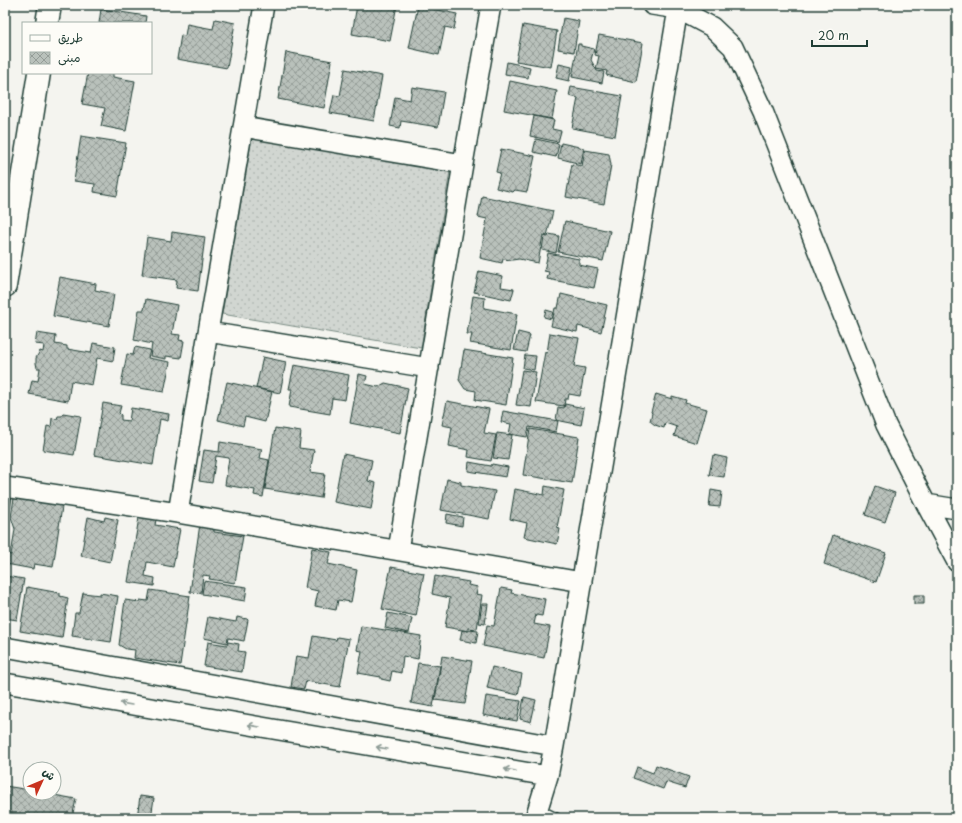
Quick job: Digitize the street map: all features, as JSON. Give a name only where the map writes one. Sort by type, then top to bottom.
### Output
[{"type":"street","points":[[47,22],[50,5]]},
{"type":"street","points":[[178,513],[264,5]]},
{"type":"street","points":[[398,550],[491,5]]},
{"type":"street","points":[[652,5],[678,10],[712,28],[733,47],[763,110],[886,425],[957,562]]},
{"type":"street","points":[[536,813],[548,776],[554,746],[678,10]]},
{"type":"street","points":[[5,286],[39,74]]},
{"type":"street","points":[[243,127],[463,164]]},
{"type":"street","points":[[208,332],[429,368]]},
{"type":"street","points":[[5,487],[178,513],[582,582]]},
{"type":"street","points":[[926,504],[957,509]]},
{"type":"street","points":[[5,647],[554,746]]},
{"type":"street","points":[[5,683],[548,776]]},
{"type":"lane","points":[[536,813],[556,818]]},
{"type":"shaded area","points":[[252,137],[450,171],[421,348],[222,314]]},
{"type":"building","points":[[357,5],[397,5],[390,41],[352,34]]},
{"type":"building","points":[[418,6],[457,14],[454,29],[445,27],[439,55],[409,48]]},
{"type":"building","points":[[101,9],[146,16],[145,22],[99,22]]},
{"type":"building","points":[[563,18],[579,21],[574,52],[558,49]]},
{"type":"building","points":[[215,19],[235,23],[227,68],[177,59],[181,35],[185,36],[187,24],[213,29]]},
{"type":"building","points":[[523,25],[557,31],[551,67],[516,61]]},
{"type":"building","points":[[599,35],[643,43],[636,82],[606,75],[607,71],[596,69],[599,56],[595,55]]},
{"type":"building","points":[[578,44],[594,49],[591,60],[597,71],[604,72],[602,83],[572,77]]},
{"type":"building","points":[[286,52],[332,61],[324,108],[278,99]]},
{"type":"building","points":[[507,62],[530,67],[528,78],[505,74]]},
{"type":"building","points":[[559,64],[572,67],[569,81],[556,78]]},
{"type":"building","points":[[345,69],[382,76],[374,121],[330,113],[334,95],[340,96]]},
{"type":"building","points":[[88,74],[113,74],[113,77],[135,81],[126,131],[101,126],[105,108],[82,104]]},
{"type":"building","points":[[510,81],[557,91],[552,119],[504,110]]},
{"type":"building","points":[[412,87],[444,92],[438,127],[401,121],[400,128],[390,126],[395,97],[410,100]]},
{"type":"building","points":[[571,87],[622,96],[615,136],[572,128],[578,98],[569,96]]},
{"type":"building","points":[[534,116],[554,120],[552,129],[561,131],[558,142],[530,136]]},
{"type":"building","points":[[81,136],[126,143],[117,196],[94,192],[95,184],[74,181]]},
{"type":"building","points":[[536,139],[559,144],[556,157],[533,152]]},
{"type":"building","points":[[561,143],[584,148],[581,164],[558,158]]},
{"type":"building","points":[[501,149],[535,156],[527,192],[515,190],[513,192],[496,188],[500,173],[496,172]]},
{"type":"building","points":[[585,150],[609,154],[611,165],[604,204],[566,197],[572,164],[582,166]]},
{"type":"building","points":[[482,196],[553,211],[547,236],[543,235],[538,263],[519,259],[503,259],[502,263],[480,258],[487,219],[478,217]]},
{"type":"building","points":[[565,221],[610,231],[603,261],[558,252]]},
{"type":"building","points":[[172,232],[205,237],[198,291],[176,288],[177,280],[142,275],[147,237],[171,241]]},
{"type":"building","points":[[549,234],[559,236],[556,253],[542,250],[544,236],[548,237]]},
{"type":"building","points":[[548,253],[579,259],[579,265],[598,269],[594,288],[547,279],[549,272],[544,271]]},
{"type":"building","points":[[479,271],[503,276],[501,287],[514,289],[511,300],[474,292]]},
{"type":"building","points":[[60,277],[96,284],[95,290],[114,294],[109,326],[53,316]]},
{"type":"building","points":[[561,294],[607,305],[601,332],[578,326],[577,332],[551,326],[555,308],[558,308]]},
{"type":"building","points":[[473,296],[485,298],[484,308],[517,314],[511,350],[470,343],[472,334],[467,334]]},
{"type":"building","points":[[146,299],[177,305],[172,334],[180,335],[179,340],[184,341],[181,358],[166,356],[166,359],[150,356],[152,344],[134,340],[139,310],[144,310]]},
{"type":"building","points":[[546,310],[553,312],[551,319],[544,317]]},
{"type":"building","points":[[518,332],[530,335],[526,352],[514,350]]},
{"type":"building","points":[[37,333],[56,336],[55,344],[67,346],[67,349],[91,353],[93,343],[115,347],[113,361],[97,358],[92,385],[71,381],[68,401],[29,394],[32,380],[38,381],[40,368],[37,368],[36,358],[40,351],[43,352],[44,345],[35,344]]},
{"type":"building","points":[[550,333],[579,338],[574,366],[585,368],[580,396],[569,394],[568,399],[565,399],[564,406],[536,402]]},
{"type":"building","points":[[135,347],[150,350],[148,358],[170,362],[164,392],[121,385],[127,354],[133,355]]},
{"type":"building","points":[[464,350],[513,358],[506,405],[475,400],[476,391],[465,389],[459,380]]},
{"type":"building","points":[[525,355],[536,356],[534,370],[523,368]]},
{"type":"building","points":[[263,357],[286,362],[280,393],[256,388]]},
{"type":"building","points":[[294,365],[349,375],[345,400],[332,398],[330,414],[289,407],[292,389],[289,389]]},
{"type":"building","points":[[522,370],[536,372],[531,407],[516,405]]},
{"type":"building","points":[[359,374],[367,376],[365,384],[378,387],[385,383],[408,388],[400,433],[350,423]]},
{"type":"building","points":[[227,382],[272,392],[265,422],[245,417],[243,426],[218,420]]},
{"type":"building","points":[[656,394],[672,399],[672,396],[686,400],[685,403],[707,409],[697,443],[674,436],[677,427],[665,423],[664,428],[655,425],[650,421]]},
{"type":"building","points":[[447,401],[489,409],[484,433],[496,435],[491,461],[468,457],[469,450],[449,446],[452,427],[442,425]]},
{"type":"building","points":[[103,403],[121,406],[119,413],[121,415],[121,420],[129,421],[131,408],[169,414],[168,421],[160,419],[153,465],[94,455]]},
{"type":"building","points":[[565,404],[584,408],[581,425],[556,420],[558,407],[564,408]]},
{"type":"building","points":[[503,411],[558,421],[556,432],[529,427],[527,437],[509,434],[511,424],[501,422]]},
{"type":"building","points":[[63,413],[81,416],[74,455],[43,450],[47,426],[51,427],[52,418],[57,419],[58,416],[62,416]]},
{"type":"building","points":[[275,428],[301,432],[299,448],[314,450],[310,472],[325,474],[321,498],[265,489]]},
{"type":"building","points":[[530,429],[579,437],[572,483],[523,475]]},
{"type":"building","points":[[497,433],[512,435],[508,460],[493,458]]},
{"type":"building","points":[[220,442],[262,449],[260,458],[269,460],[263,497],[254,495],[255,490],[225,485],[229,458],[216,456],[212,483],[199,481],[204,450],[219,452]]},
{"type":"building","points":[[343,454],[372,460],[368,481],[376,483],[371,509],[334,502]]},
{"type":"building","points":[[713,455],[727,458],[724,477],[709,475]]},
{"type":"building","points":[[469,462],[508,467],[506,477],[468,471]]},
{"type":"building","points":[[447,479],[461,482],[461,485],[495,491],[489,519],[441,510]]},
{"type":"building","points":[[545,486],[564,490],[557,528],[560,529],[557,544],[524,537],[527,523],[510,519],[515,489],[544,495]]},
{"type":"building","points":[[875,486],[895,493],[885,522],[865,515]]},
{"type":"building","points":[[5,490],[13,491],[10,509],[5,509]]},
{"type":"building","points":[[711,490],[722,492],[720,507],[709,506]]},
{"type":"building","points":[[15,492],[63,500],[53,567],[34,564],[33,569],[6,564],[7,554],[11,555],[15,529],[11,517]]},
{"type":"building","points":[[140,512],[157,515],[155,525],[180,529],[173,567],[147,562],[145,576],[155,578],[154,586],[128,582]]},
{"type":"building","points":[[447,514],[463,517],[462,526],[446,523]]},
{"type":"building","points":[[88,517],[104,521],[105,517],[118,520],[110,562],[81,556]]},
{"type":"building","points":[[200,524],[214,526],[214,532],[243,536],[235,583],[209,579],[210,576],[203,575],[201,593],[190,592]]},
{"type":"building","points":[[833,535],[886,553],[876,582],[824,564]]},
{"type":"building","points":[[312,548],[331,552],[328,564],[357,570],[351,602],[338,600],[336,610],[315,606],[318,591],[305,588]]},
{"type":"building","points":[[391,567],[424,573],[416,616],[382,609]]},
{"type":"building","points":[[5,576],[24,579],[17,620],[5,618]]},
{"type":"building","points":[[435,576],[469,582],[468,585],[478,587],[476,594],[482,595],[477,629],[468,628],[468,631],[445,627],[450,598],[432,594]]},
{"type":"building","points":[[204,581],[247,587],[245,601],[202,594]]},
{"type":"building","points":[[27,587],[60,593],[60,596],[68,598],[62,638],[20,631]]},
{"type":"building","points":[[501,588],[512,590],[511,593],[545,599],[542,616],[536,615],[534,624],[550,627],[544,658],[483,646],[487,625],[494,626]]},
{"type":"building","points":[[150,590],[190,596],[180,665],[134,658],[135,650],[126,649],[119,645],[125,600],[140,602],[140,600],[148,601]]},
{"type":"building","points":[[83,593],[100,595],[100,593],[118,596],[111,642],[72,636],[75,613],[79,613]]},
{"type":"building","points":[[914,595],[924,595],[924,604],[914,604]]},
{"type":"building","points":[[482,604],[488,604],[485,624],[479,623]]},
{"type":"building","points":[[388,613],[412,618],[409,633],[385,628]]},
{"type":"building","points":[[208,617],[236,622],[237,617],[247,619],[244,641],[228,638],[227,643],[204,638]]},
{"type":"building","points":[[361,626],[421,636],[418,659],[403,656],[401,673],[392,671],[390,681],[381,679],[381,677],[358,673],[362,651],[357,650]]},
{"type":"building","points":[[462,630],[478,631],[476,643],[460,640]]},
{"type":"building","points":[[313,636],[336,640],[337,637],[349,639],[340,687],[306,681],[304,689],[291,687],[296,656],[309,658]]},
{"type":"building","points":[[208,642],[227,645],[228,642],[239,644],[238,651],[245,652],[242,672],[204,666]]},
{"type":"building","points":[[442,656],[472,661],[465,704],[435,700]]},
{"type":"building","points":[[418,663],[440,666],[433,707],[411,703]]},
{"type":"building","points":[[492,667],[522,674],[518,695],[487,688]]},
{"type":"building","points":[[486,696],[521,701],[517,721],[483,715]]},
{"type":"building","points":[[524,697],[536,700],[531,722],[520,719]]},
{"type":"building","points":[[656,765],[689,777],[685,788],[666,782],[663,789],[633,778],[637,767],[653,773]]},
{"type":"building","points":[[5,786],[22,789],[22,801],[62,801],[62,796],[76,799],[72,818],[5,818]]},
{"type":"building","points":[[140,796],[154,798],[151,818],[137,818]]}]
